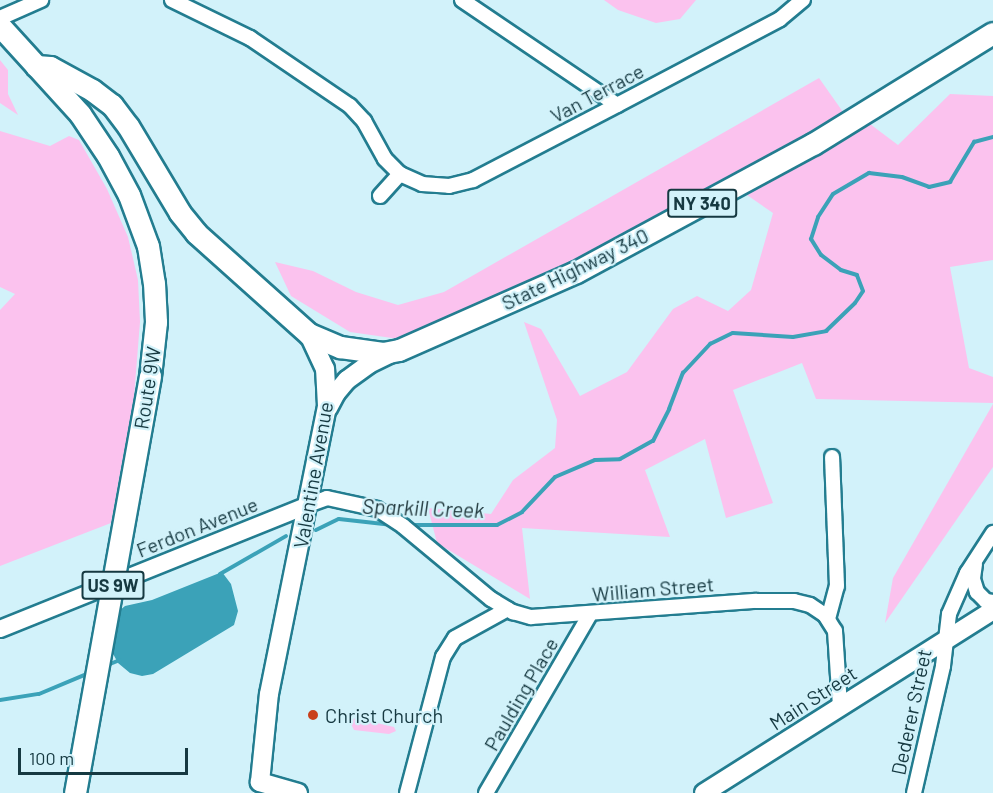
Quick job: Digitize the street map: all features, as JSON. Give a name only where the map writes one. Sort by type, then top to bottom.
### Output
[{"type":"main road","name":"Route 9W","points":[[0,26],[80,114],[100,144],[122,182],[139,221],[154,283],[156,322],[150,376],[75,793]]},
{"type":"main road","name":"State Highway 340","points":[[325,418],[336,393],[347,380],[369,364],[576,272],[813,144],[993,33]]},
{"type":"main road","name":"Valentine Avenue","points":[[36,66],[50,67],[92,90],[112,105],[128,126],[173,202],[196,233],[309,334],[326,376],[325,418],[269,694],[259,787]]},
{"type":"main road","points":[[309,334],[333,345],[362,352],[383,353],[399,350]]},
{"type":"main road","name":"Main Street","points":[[714,790],[993,610]]},
{"type":"main road","name":"NY 340","points":[[259,787],[298,793]]},
{"type":"street","points":[[0,18],[41,0]]},
{"type":"street","name":"Van Terrace","points":[[172,0],[250,38],[350,106],[364,121],[385,159],[400,174],[422,184],[449,186],[472,180],[617,105],[780,19],[803,0]]},
{"type":"street","points":[[462,0],[617,105]]},
{"type":"street","points":[[381,196],[400,174]]},
{"type":"street","points":[[832,457],[837,586],[828,619],[838,646],[840,707]]},
{"type":"street","name":"William Street","points":[[308,505],[327,498],[354,502],[377,509],[397,521],[483,593],[508,609],[536,618],[709,604],[786,601],[814,607],[828,619]]},
{"type":"street","name":"Ferdon Avenue","points":[[0,629],[308,505]]},
{"type":"street","name":"Dederer Street","points":[[914,793],[944,666],[949,614],[956,594],[976,557],[993,533]]},
{"type":"street","points":[[976,557],[973,579],[976,592],[986,601],[993,602]]},
{"type":"street","points":[[407,793],[443,657],[455,638],[508,609]]},
{"type":"street","name":"Paulding Place","points":[[486,793],[590,614]]},
{"type":"shaded area","points":[[604,0],[696,0],[680,19],[656,23],[618,10]]},
{"type":"shaded area","points":[[0,60],[8,70],[8,94],[18,115],[0,103]]},
{"type":"shaded area","points":[[819,78],[843,112],[663,217],[499,297],[399,339],[350,332],[291,296],[275,262],[313,271],[356,292],[398,305],[444,292]]},
{"type":"shaded area","points":[[950,94],[993,96],[993,260],[950,267],[969,368],[993,377],[993,403],[816,399],[802,363],[733,390],[773,503],[726,518],[705,439],[645,470],[670,537],[522,528],[530,599],[437,543],[428,508],[491,514],[513,480],[555,448],[557,420],[524,322],[541,329],[580,396],[627,372],[673,309],[697,296],[728,311],[751,290],[773,213],[747,195],[870,124],[898,145]]},
{"type":"shaded area","points":[[0,131],[50,146],[69,136],[79,140],[107,189],[128,237],[138,280],[140,322],[134,397],[111,523],[0,566],[0,310],[15,294],[0,287]]},
{"type":"shaded area","points":[[993,404],[993,467],[885,623],[893,578]]},
{"type":"shaded area","points":[[355,718],[394,727],[396,731],[389,734],[354,730],[350,722]]},
{"type":"water","points":[[222,572],[231,584],[238,611],[234,625],[153,674],[142,676],[130,673],[118,663],[111,650],[109,634],[113,616],[125,606],[152,600]]},
{"type":"waterway","name":"Sparkill Creek","points":[[409,525],[497,525],[522,512],[555,477],[595,460],[620,459],[653,441],[683,373],[710,344],[733,333],[793,337],[826,331],[855,303],[863,291],[857,275],[841,270],[821,255],[811,239],[818,217],[833,194],[869,173],[902,177],[929,187],[950,182],[974,142],[993,137]]},
{"type":"waterway","name":"Sparkill Creek","points":[[316,530],[339,519],[393,525]]},
{"type":"waterway","name":"Sparkill Creek","points":[[220,574],[286,536]]},
{"type":"waterway","name":"Sparkill Creek","points":[[105,666],[120,660]]},
{"type":"waterway","name":"Sparkill Creek","points":[[0,700],[39,694],[89,673]]},
{"type":"place","name":"Christ Church","points":[[313,715]]}]
